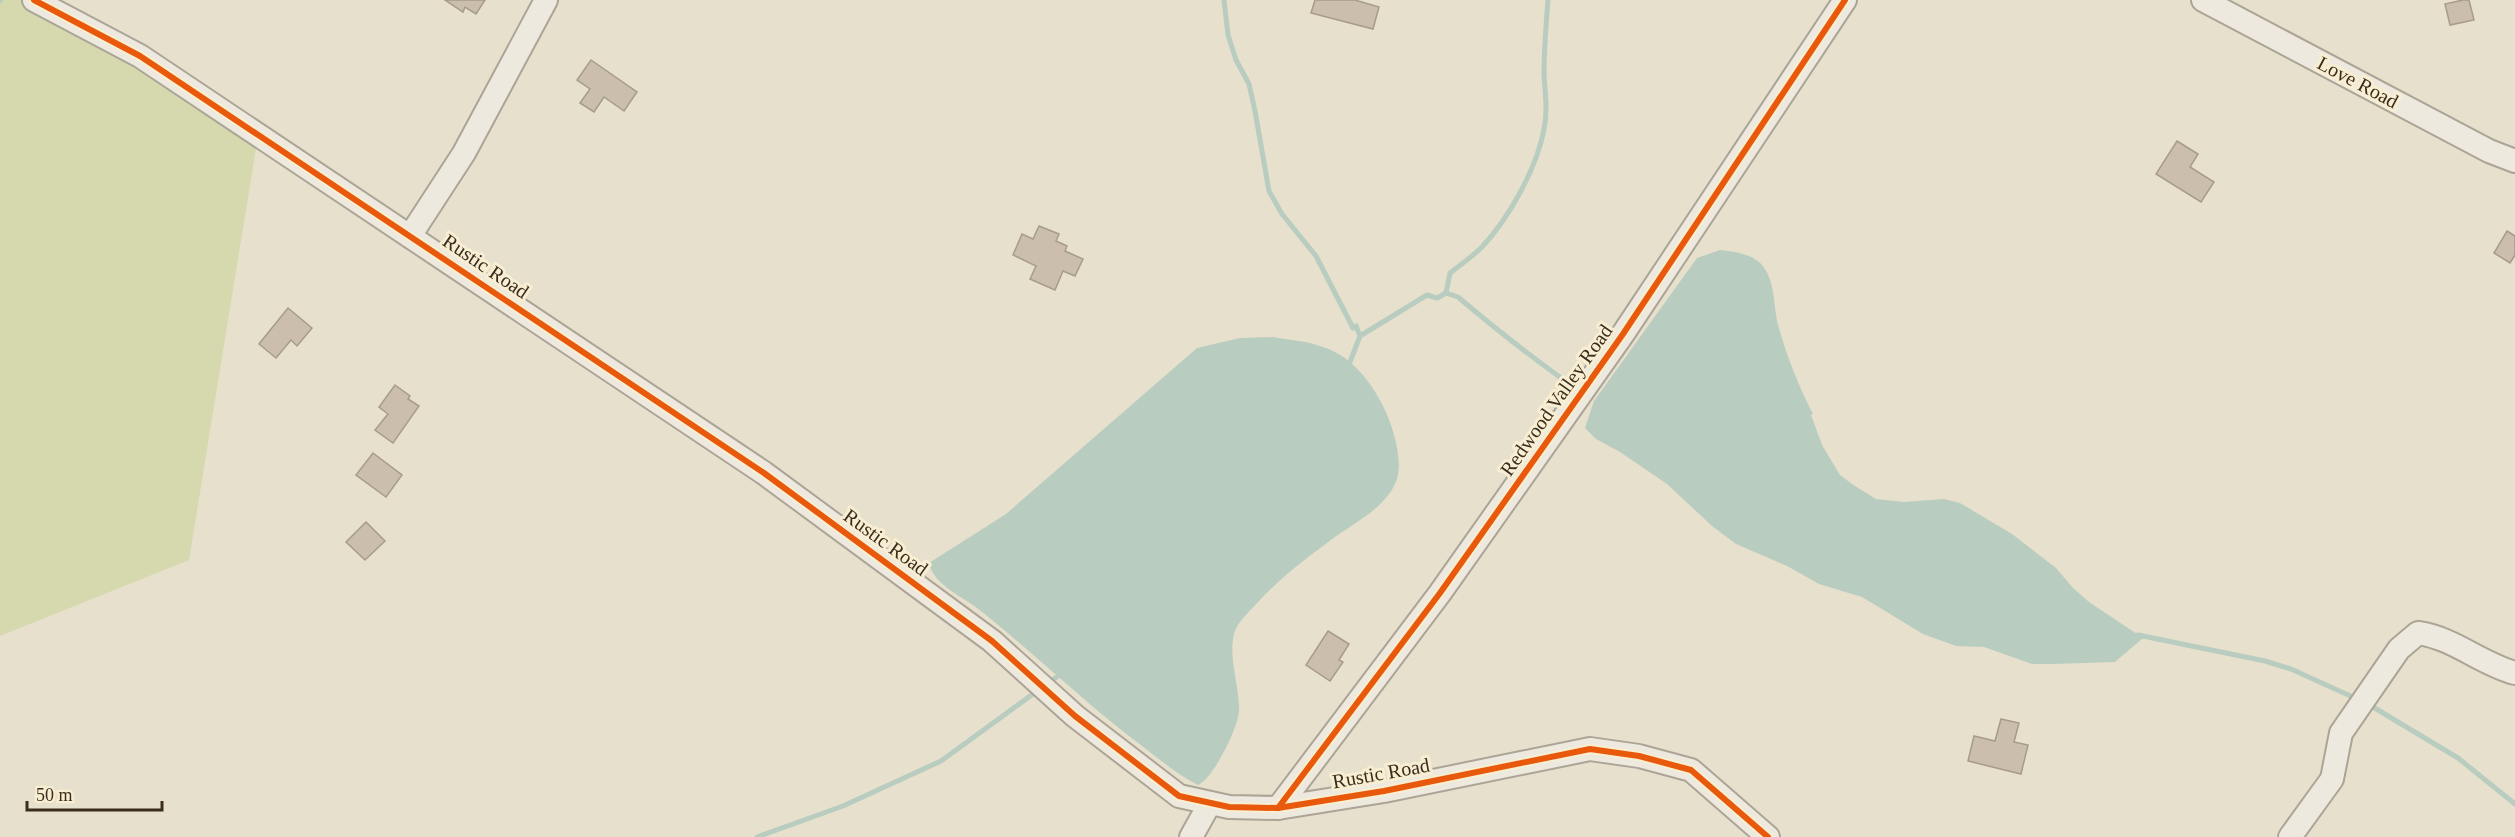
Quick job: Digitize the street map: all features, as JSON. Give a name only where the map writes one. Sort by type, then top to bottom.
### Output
[{"type":"street","name":"Rustic Road","points":[[34,0],[140,56],[764,473],[992,641],[1075,716],[1179,796],[1229,807],[1278,808],[1384,791],[1590,749],[1639,756],[1690,770],[1768,837]]},
{"type":"street","points":[[410,236],[464,153],[546,0]]},
{"type":"street","name":"Redwood Valley Road","points":[[1278,808],[1440,593],[1623,334],[1845,0]]},
{"type":"street","name":"Love Road","points":[[2203,0],[2489,151],[2515,161]]},
{"type":"street","points":[[2290,837],[2332,779],[2341,733],[2399,649],[2418,633],[2437,636],[2499,669],[2515,673]]},
{"type":"street","points":[[1191,837],[1210,802]]},
{"type":"green space","points":[[0,0],[57,0],[258,136],[189,560],[0,636]]},
{"type":"shaded area","points":[[1720,250],[1751,257],[1761,264],[1769,276],[1782,339],[1798,383],[1813,414],[1811,415],[1822,445],[1840,475],[1876,499],[1904,502],[1944,499],[1960,503],[2012,534],[2056,568],[2089,602],[2143,638],[2115,662],[2032,664],[1984,647],[1956,646],[1923,634],[1862,597],[1819,584],[1787,566],[1736,544],[1712,526],[1667,484],[1620,452],[1596,439],[1585,428],[1594,401],[1697,258]]},
{"type":"shaded area","points":[[1272,337],[1306,342],[1326,348],[1345,358],[1361,372],[1374,389],[1394,434],[1399,471],[1393,489],[1379,505],[1285,576],[1238,625],[1234,634],[1232,653],[1239,702],[1238,719],[1230,740],[1211,773],[1198,785],[1169,767],[1121,730],[981,611],[943,585],[929,563],[1006,514],[1197,348],[1240,338]]},
{"type":"building","points":[[445,0],[485,0],[476,14],[465,7],[463,12]]},
{"type":"building","points":[[1315,0],[1355,0],[1379,7],[1373,29],[1311,13]]},
{"type":"building","points":[[2469,0],[2474,20],[2450,25],[2445,4]]},
{"type":"building","points":[[591,60],[637,92],[624,111],[604,97],[594,112],[580,103],[590,89],[577,80]]},
{"type":"building","points":[[2177,141],[2198,154],[2190,167],[2214,182],[2201,202],[2156,174]]},
{"type":"building","points":[[1039,226],[1059,234],[1056,241],[1067,246],[1065,251],[1083,259],[1075,276],[1063,271],[1055,290],[1030,279],[1036,266],[1013,255],[1022,234],[1033,239]]},
{"type":"building","points":[[2507,231],[2515,236],[2515,255],[2510,263],[2494,253]]},
{"type":"building","points":[[288,308],[312,328],[297,346],[291,340],[276,358],[259,344]]},
{"type":"building","points":[[395,385],[410,396],[408,399],[419,406],[393,443],[375,430],[388,414],[379,407]]},
{"type":"building","points":[[373,453],[402,475],[386,497],[356,475]]},
{"type":"building","points":[[366,522],[385,541],[365,560],[346,542]]},
{"type":"building","points":[[1328,631],[1349,644],[1339,660],[1343,662],[1330,681],[1306,665]]},
{"type":"building","points":[[2001,719],[2019,723],[2014,742],[2028,745],[2021,774],[1968,761],[1974,736],[1995,741]]},
{"type":"waterway","points":[[1224,0],[1228,35],[1236,60],[1249,84],[1269,191],[1282,214],[1316,256],[1353,328],[1356,326],[1360,336]]},
{"type":"waterway","points":[[1446,293],[1450,273],[1478,251],[1502,222],[1535,160],[1546,115],[1544,65],[1548,0]]},
{"type":"waterway","points":[[1350,362],[1360,336],[1427,295],[1437,298],[1446,293],[1458,297],[1578,390]]},
{"type":"waterway","points":[[2138,635],[2265,661],[2291,669],[2357,699]]},
{"type":"waterway","points":[[1047,684],[1058,676]]},
{"type":"waterway","points":[[757,837],[843,806],[941,761],[1037,691]]},
{"type":"waterway","points":[[2368,704],[2458,758],[2515,804]]},
{"type":"cycle path","points":[[34,0],[140,56],[764,473],[992,641],[1075,716],[1179,796],[1229,807],[1278,808],[1384,791],[1590,749],[1639,756],[1691,770],[1768,837]]},
{"type":"cycle path","points":[[1278,808],[1440,593],[1623,334],[1845,0]]}]
